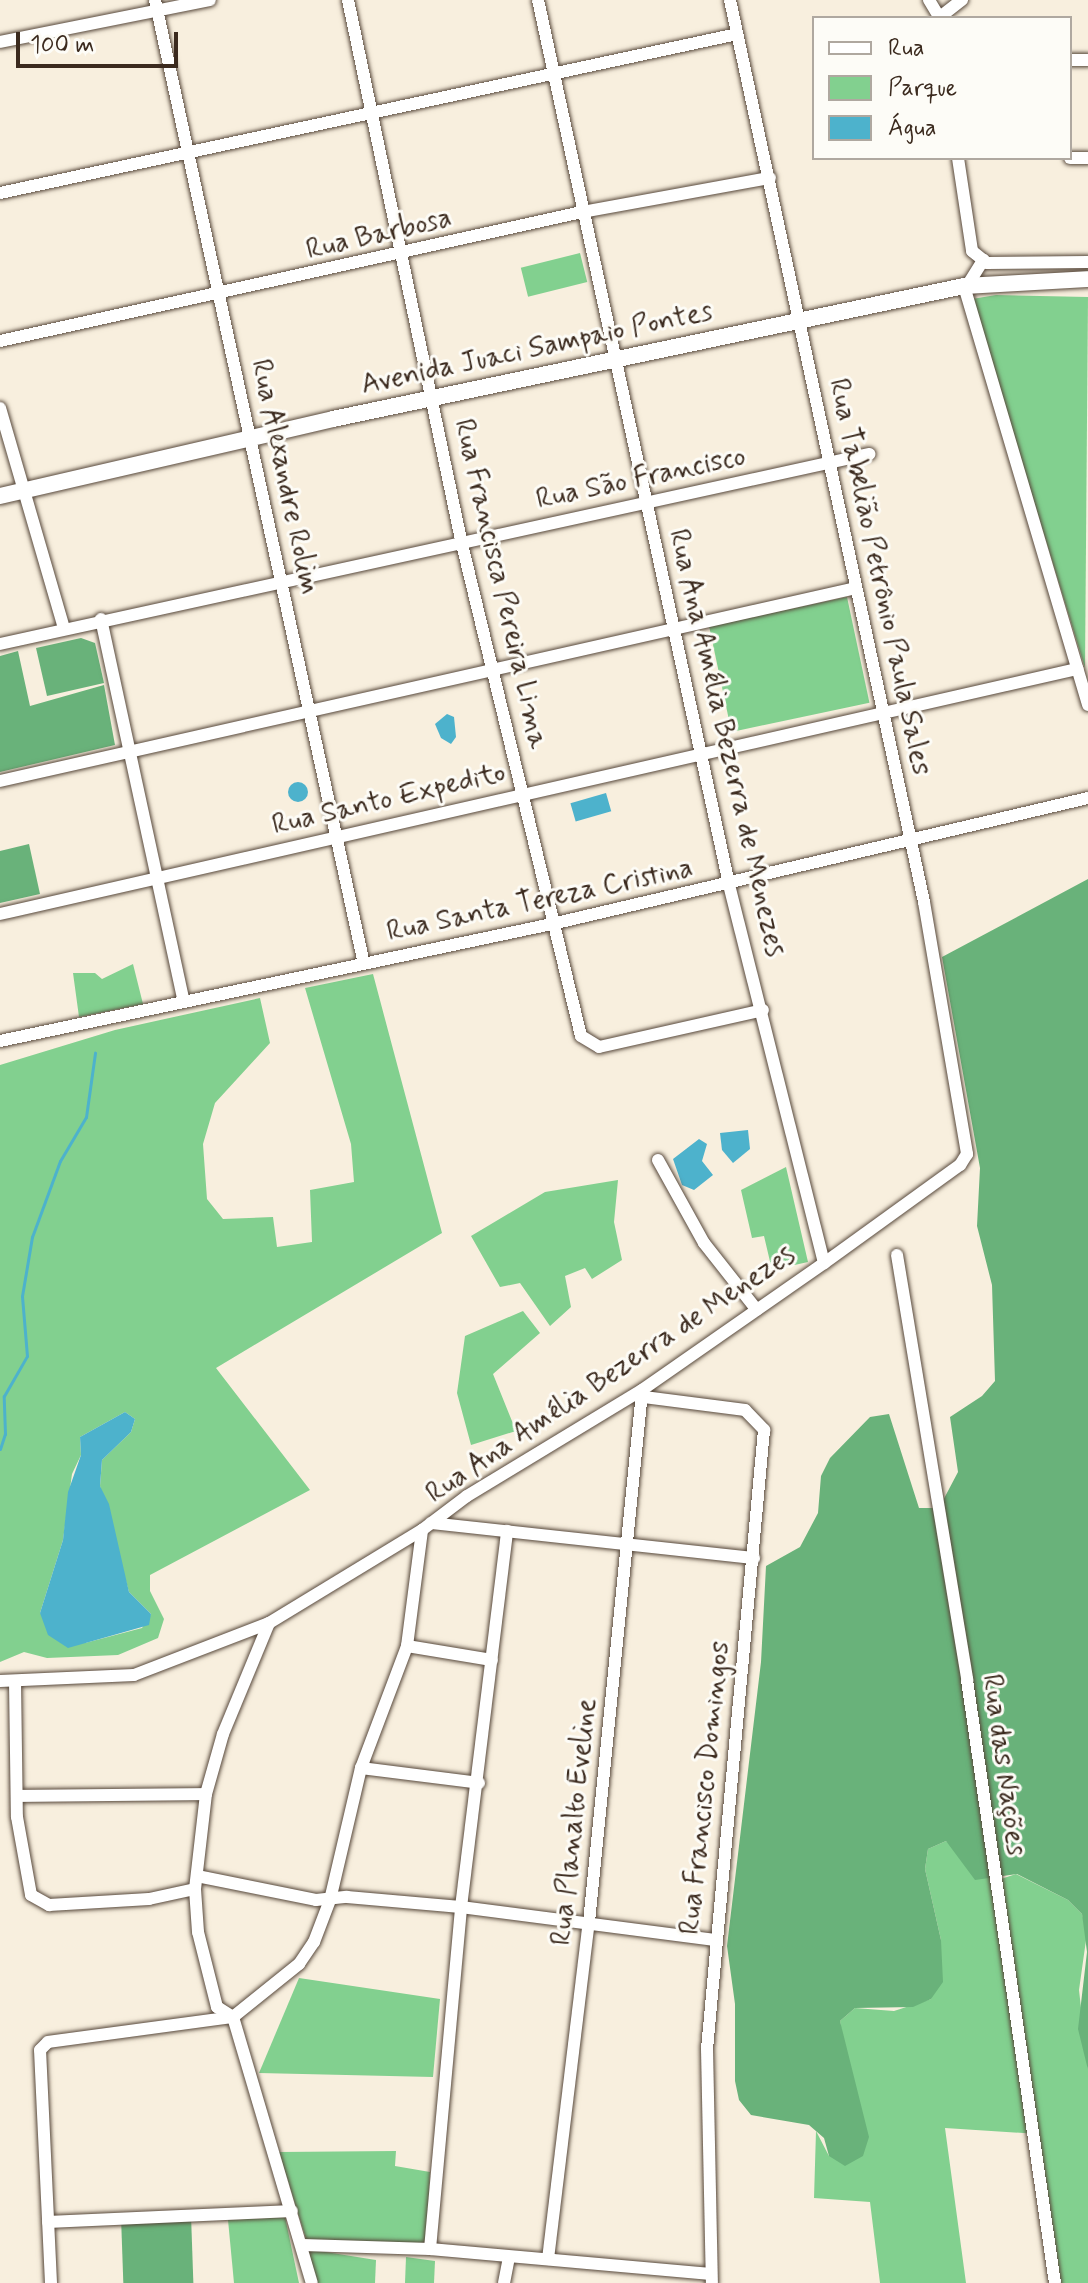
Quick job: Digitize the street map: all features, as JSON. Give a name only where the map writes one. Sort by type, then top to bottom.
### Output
[{"type":"main road","name":"Avenida Juaci Sampaio Pontes","points":[[0,496],[251,437],[966,286],[1088,279]]},
{"type":"street","points":[[0,42],[157,6],[210,0]]},
{"type":"street","name":"Rua Francisca Pereira Lima","points":[[348,0],[435,399],[461,540],[581,1036],[594,1047],[763,1010]]},
{"type":"street","name":"Rua Ana Amélia Bezerra de Menezes","points":[[233,2017],[299,1964],[330,1900],[361,1768],[407,1646],[426,1527],[467,1496],[643,1394],[824,1263],[729,884],[538,0]]},
{"type":"street","name":"Rua Tabelião Petrônio Paula Sales","points":[[730,0],[910,843],[967,1148],[960,1165],[824,1263]]},
{"type":"street","points":[[942,16],[962,0]]},
{"type":"street","name":"Rua Alexandre Rolim","points":[[157,6],[222,295],[364,964]]},
{"type":"street","points":[[0,193],[737,34]]},
{"type":"street","points":[[958,160],[972,251],[983,260],[1088,262]]},
{"type":"street","name":"Rua Barbosa","points":[[0,341],[404,255],[582,212],[770,178]]},
{"type":"street","points":[[983,260],[966,286],[1088,705]]},
{"type":"street","points":[[0,408],[64,629]]},
{"type":"street","name":"Rua São Francisco","points":[[0,644],[101,619],[282,584],[461,540],[869,454]]},
{"type":"street","points":[[0,781],[490,667],[856,588]]},
{"type":"street","points":[[101,619],[127,752],[183,999]]},
{"type":"street","name":"Rua Santo Expedito","points":[[0,914],[524,793],[701,757],[1077,669]]},
{"type":"street","name":"Rua Santa Tereza Cristina","points":[[0,1041],[183,999],[552,924],[910,843],[1088,798]]},
{"type":"street","points":[[658,1160],[688,1219],[757,1310]]},
{"type":"street","name":"Rua das Nações","points":[[897,1255],[967,1680],[1055,2283]]},
{"type":"street","name":"Rua Planalto Eveline","points":[[548,2259],[589,1922],[643,1394]]},
{"type":"street","name":"Rua Francisco Domingos","points":[[643,1394],[740,1409],[759,1420],[764,1430],[707,2049],[712,2279]]},
{"type":"street","points":[[0,1681],[134,1675],[269,1623],[426,1527],[507,1531],[754,1558]]},
{"type":"street","points":[[430,2249],[461,1907],[479,1783],[507,1531]]},
{"type":"street","points":[[269,1623],[223,1734],[206,1794],[196,1883],[198,1932],[217,2007],[233,2017],[312,2283]]},
{"type":"street","points":[[407,1646],[492,1660]]},
{"type":"street","points":[[15,1681],[24,1875],[40,1903],[149,1899],[196,1883],[330,1900],[461,1907],[715,1940]]},
{"type":"street","points":[[361,1768],[479,1783]]},
{"type":"street","points":[[18,1796],[206,1794]]},
{"type":"street","points":[[51,2283],[39,2062],[43,2044],[233,2017]]},
{"type":"street","points":[[48,2222],[292,2211]]},
{"type":"street","points":[[303,2245],[430,2249],[548,2259],[712,2279]]},
{"type":"street","points":[[504,2283],[509,2257]]},
{"type":"green space","points":[[580,253],[587,282],[528,297],[521,268]]},
{"type":"green space","points":[[996,295],[1088,297],[1085,668],[972,299]]},
{"type":"green space","points":[[847,597],[869,703],[732,732],[709,626]]},
{"type":"green space","points":[[81,638],[95,643],[104,683],[47,696],[36,648]]},
{"type":"green space","points":[[18,651],[30,706],[104,685],[115,745],[0,772],[0,656]]},
{"type":"green space","points":[[29,844],[40,894],[0,903],[0,851]]},
{"type":"green space","points":[[1088,879],[1088,2070],[1078,2029],[1087,1952],[1082,1914],[1068,1900],[1017,1874],[975,1880],[946,1841],[928,1849],[925,1869],[941,1940],[943,1982],[931,1999],[913,2007],[855,2008],[840,2021],[869,2137],[863,2156],[845,2166],[829,2156],[824,2138],[809,2125],[751,2115],[739,2100],[735,2081],[735,2004],[727,1946],[761,1662],[766,1566],[800,1547],[818,1513],[821,1476],[830,1458],[870,1417],[889,1414],[919,1508],[939,1508],[958,1472],[950,1417],[982,1396],[995,1381],[992,1285],[977,1226],[980,1168],[942,957]]},
{"type":"green space","points":[[133,964],[143,1004],[79,1017],[73,973],[95,973],[102,979]]},
{"type":"green space","points":[[373,974],[442,1233],[216,1368],[310,1490],[150,1575],[150,1591],[164,1619],[158,1638],[118,1655],[47,1658],[24,1652],[0,1662],[0,1065],[115,1030],[260,998],[270,1043],[215,1103],[203,1144],[207,1199],[223,1219],[273,1217],[277,1247],[312,1242],[310,1190],[354,1182],[351,1144],[305,988]],"holes":[[[125,1412],[135,1419],[131,1432],[102,1460],[100,1486],[129,1592],[151,1614],[142,1628],[85,1643],[40,1613],[63,1540],[72,1474],[81,1455],[80,1437]]]},
{"type":"green space","points":[[786,1167],[808,1262],[772,1270],[764,1236],[752,1238],[741,1190]]},
{"type":"green space","points":[[618,1180],[614,1222],[622,1260],[592,1279],[585,1268],[565,1276],[571,1307],[550,1326],[520,1283],[500,1287],[471,1236],[545,1192]]},
{"type":"green space","points":[[523,1311],[540,1333],[493,1374],[516,1431],[471,1445],[457,1393],[465,1336]]},
{"type":"green space","points":[[946,1841],[998,1880],[1016,1874],[1068,1900],[1082,1914],[1087,1933],[1079,1990],[1088,2070],[1088,2283],[1061,2283],[1039,2134],[945,2128],[966,2283],[880,2283],[870,2202],[814,2198],[816,2131],[829,2156],[846,2059],[840,2021],[855,2008],[894,2011],[931,1999],[941,1940],[925,1869],[928,1849]]},
{"type":"green space","points":[[299,1978],[440,1999],[433,2077],[259,2073]]},
{"type":"green space","points":[[396,2151],[395,2166],[430,2172],[427,2246],[307,2242],[279,2152]]},
{"type":"green space","points":[[191,2215],[193,2283],[123,2283],[121,2217]]},
{"type":"green space","points":[[285,2217],[299,2283],[234,2283],[228,2220]]},
{"type":"green space","points":[[307,2249],[376,2260],[375,2283],[316,2283]]},
{"type":"green space","points":[[406,2257],[435,2261],[434,2283],[405,2283]]},
{"type":"water","points":[[447,714],[454,717],[456,737],[451,744],[441,738],[435,724]]},
{"type":"water","points":[[294,782],[302,782],[308,792],[302,802],[294,802],[288,796],[288,788]]},
{"type":"water","points":[[606,793],[611,811],[576,821],[570,803]]},
{"type":"water","points":[[748,1130],[750,1149],[733,1163],[722,1150],[720,1133]]},
{"type":"water","points":[[699,1139],[707,1144],[702,1161],[713,1175],[694,1190],[682,1185],[673,1159]]},
{"type":"water","points":[[125,1412],[135,1419],[131,1432],[102,1460],[100,1486],[109,1504],[129,1592],[151,1614],[149,1625],[68,1648],[48,1635],[40,1613],[63,1540],[68,1492],[81,1455],[80,1437]]},
{"type":"waterway","points":[[0,1449],[5,1434],[4,1396],[27,1356],[22,1296],[32,1237],[60,1161],[86,1117],[95,1053]]}]
